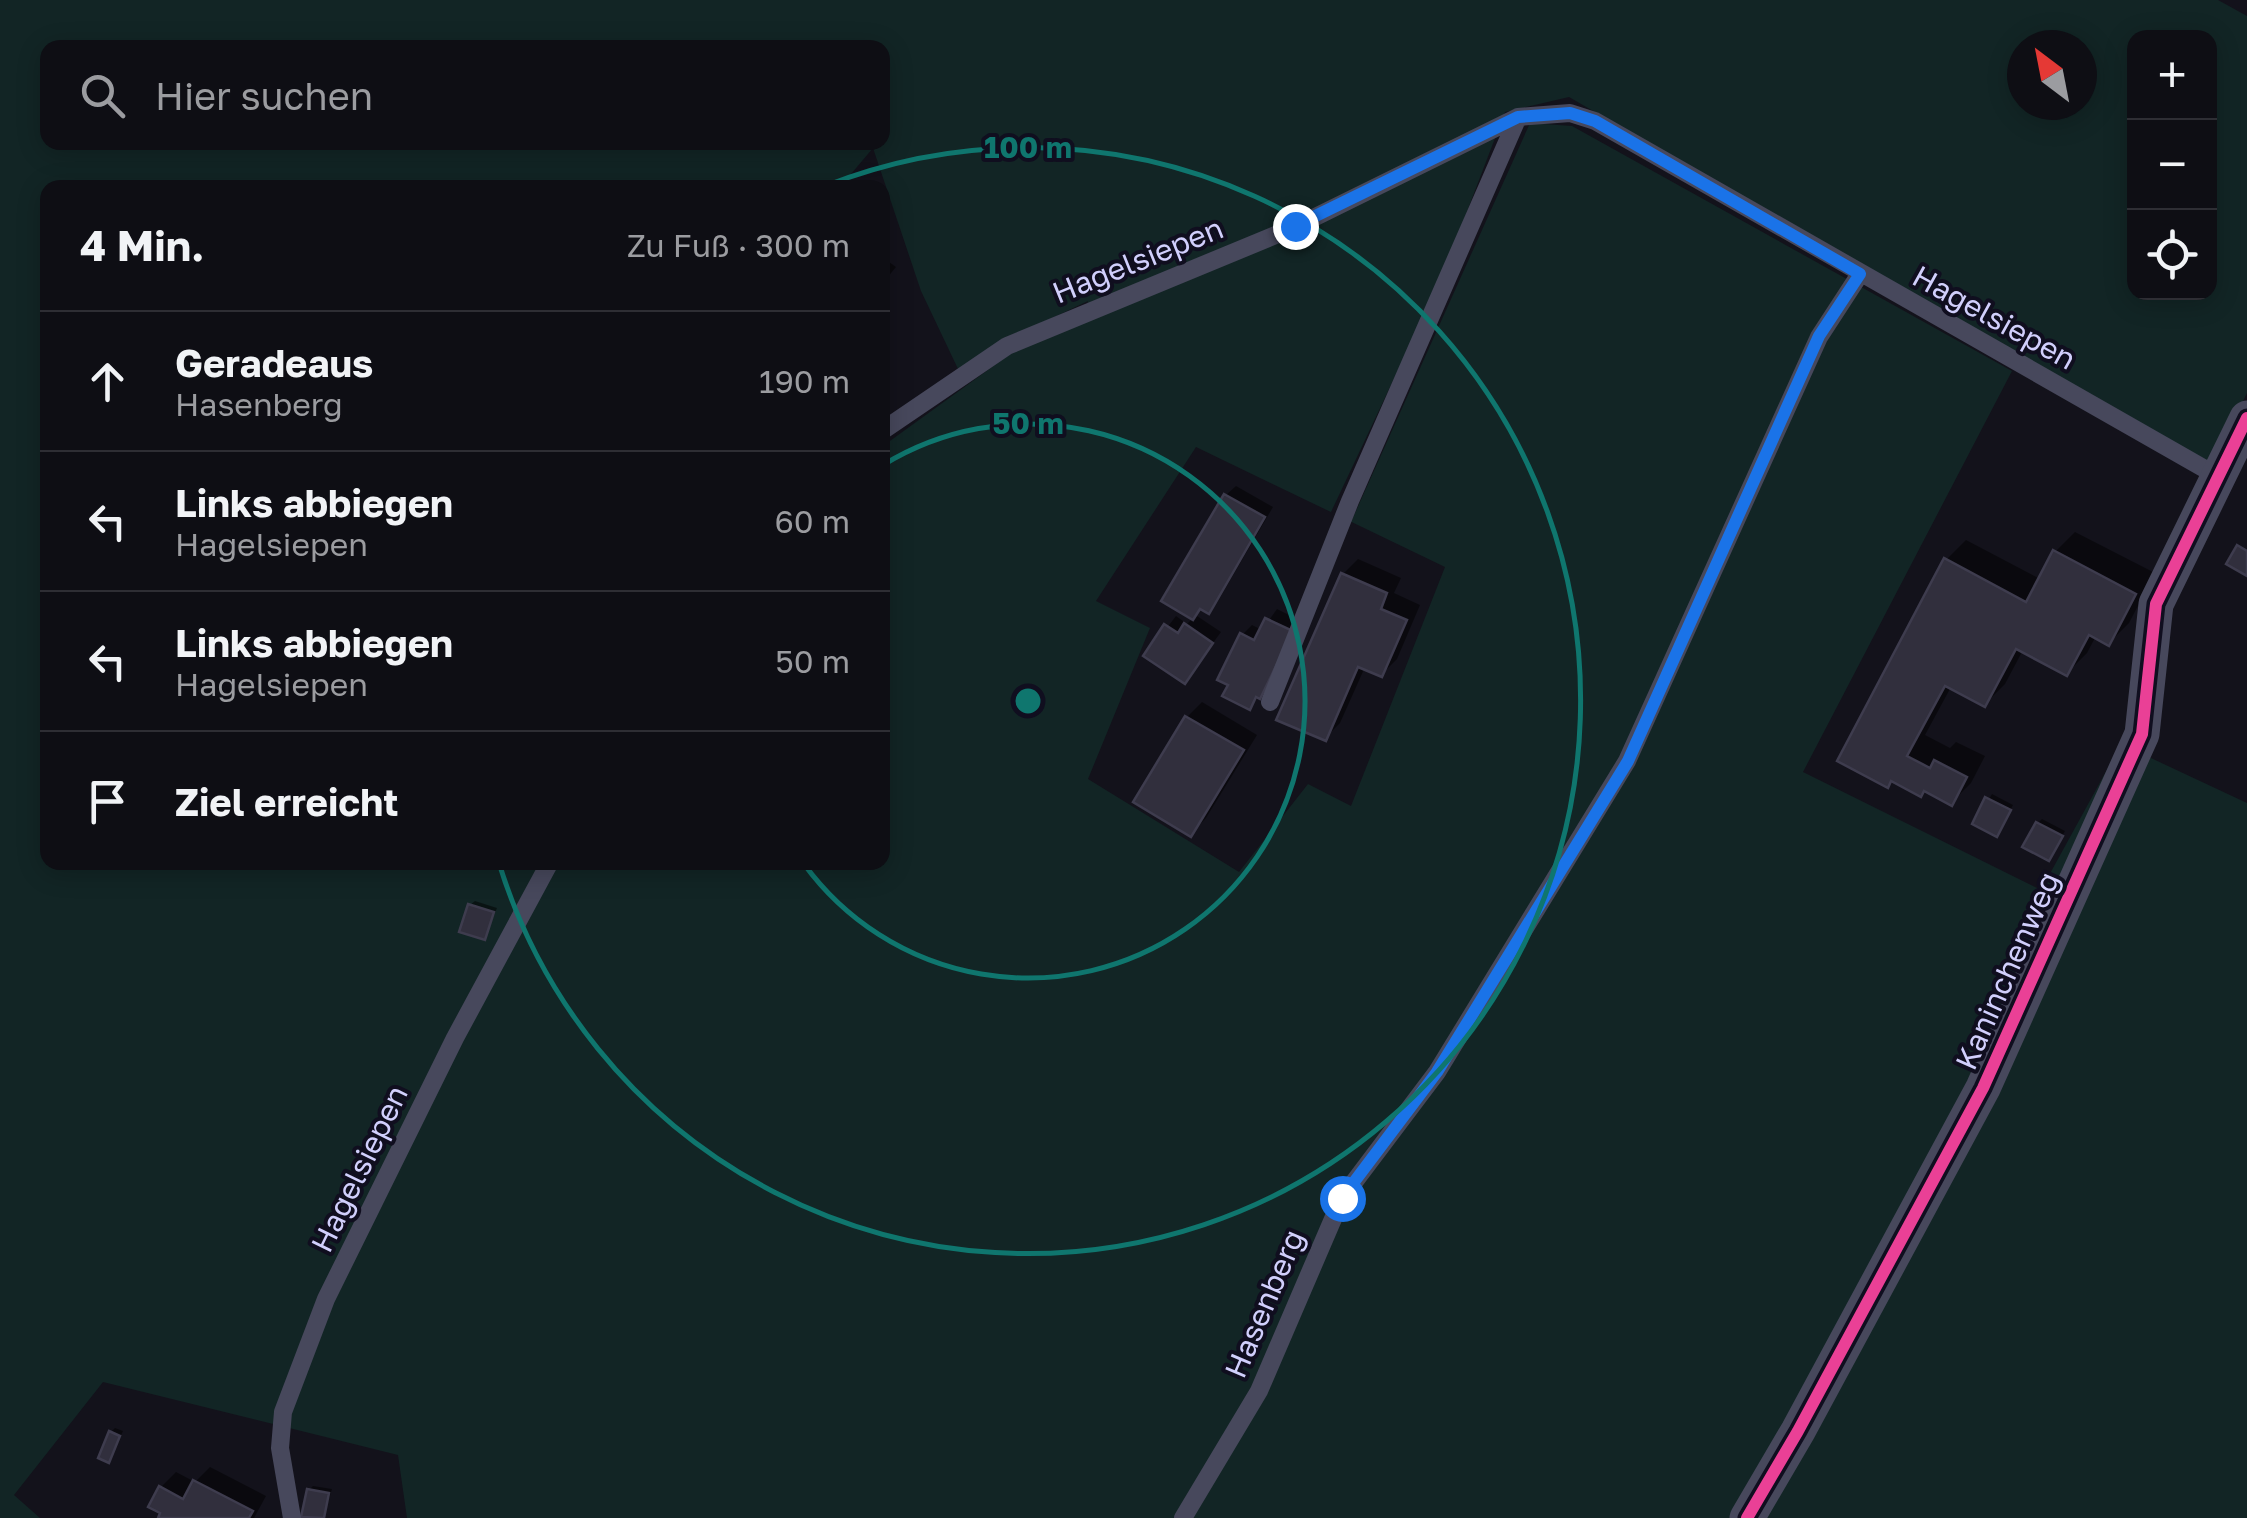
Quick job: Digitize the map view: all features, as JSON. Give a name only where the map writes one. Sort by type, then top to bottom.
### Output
[{"type":"street","name":"Kaninchenweg","points":[[1747,1518],[1983,1088],[2142,734],[2156,604],[2247,418]]},
{"type":"lane","name":"Hagelsiepen","points":[[890,425],[1007,346],[1295,226],[1518,117],[1570,113],[1595,121],[2218,476]]},
{"type":"lane","points":[[1270,702],[1350,501],[1518,117]]},
{"type":"lane","name":"Hasenberg","points":[[1183,1518],[1259,1390],[1342,1198],[1437,1072],[1628,761],[1819,336],[1860,274]]},
{"type":"lane","name":"Hagelsiepen","points":[[292,1518],[280,1448],[283,1412],[326,1299],[455,1038],[546,870]]},
{"type":"green space","points":[[0,0],[2218,0],[2247,16],[2247,393],[2210,468],[1569,97],[1505,112],[1442,277],[1331,512],[1334,514],[1196,447],[1096,601],[1150,628],[1088,779],[1239,872],[1308,784],[1351,806],[1445,567],[1351,522],[1530,123],[1572,126],[2012,371],[1803,772],[2041,890],[2121,744],[2247,803],[2247,1518],[407,1518],[398,1455],[103,1382],[14,1495],[40,1518],[0,1518]]},
{"type":"building","points":[[1224,494],[1265,517],[1209,614],[1200,609],[1193,620],[1161,601]]},
{"type":"building","points":[[2237,545],[2247,551],[2247,576],[2226,564]]},
{"type":"building","points":[[2053,550],[2136,594],[2109,646],[2089,635],[2067,676],[2016,649],[1985,707],[1945,686],[1907,756],[1930,768],[1934,760],[1967,777],[1952,806],[1924,791],[1921,797],[1891,781],[1888,788],[1837,761],[1944,558],[2026,602]]},
{"type":"building","points":[[1341,573],[1387,593],[1381,609],[1407,620],[1382,677],[1358,667],[1326,741],[1276,720]]},
{"type":"building","points":[[1265,618],[1293,631],[1260,699],[1256,697],[1250,710],[1222,696],[1228,685],[1217,680],[1240,633],[1254,640]]},
{"type":"building","points":[[1184,623],[1213,643],[1185,684],[1143,656],[1164,624],[1178,633]]},
{"type":"building","points":[[1185,716],[1244,750],[1191,837],[1133,802]]},
{"type":"building","points":[[1985,797],[2011,810],[1997,837],[1972,824]]},
{"type":"building","points":[[2036,822],[2063,836],[2049,861],[2022,847]]},
{"type":"building","points":[[468,904],[494,912],[485,940],[459,932]]},
{"type":"building","points":[[109,1431],[120,1436],[109,1463],[98,1458]]},
{"type":"building","points":[[193,1480],[253,1511],[249,1518],[158,1518],[160,1513],[148,1507],[159,1486],[183,1499]]},
{"type":"building","points":[[307,1489],[329,1493],[324,1518],[301,1517]]},
{"type":"cycle path","points":[[1747,1518],[1983,1088],[2142,734],[2156,604],[2247,418]]},
{"type":"route","points":[[1295,226],[1518,117],[1570,113],[1595,121],[1860,274],[1819,336],[1628,761],[1437,1072],[1342,1198]]}]
